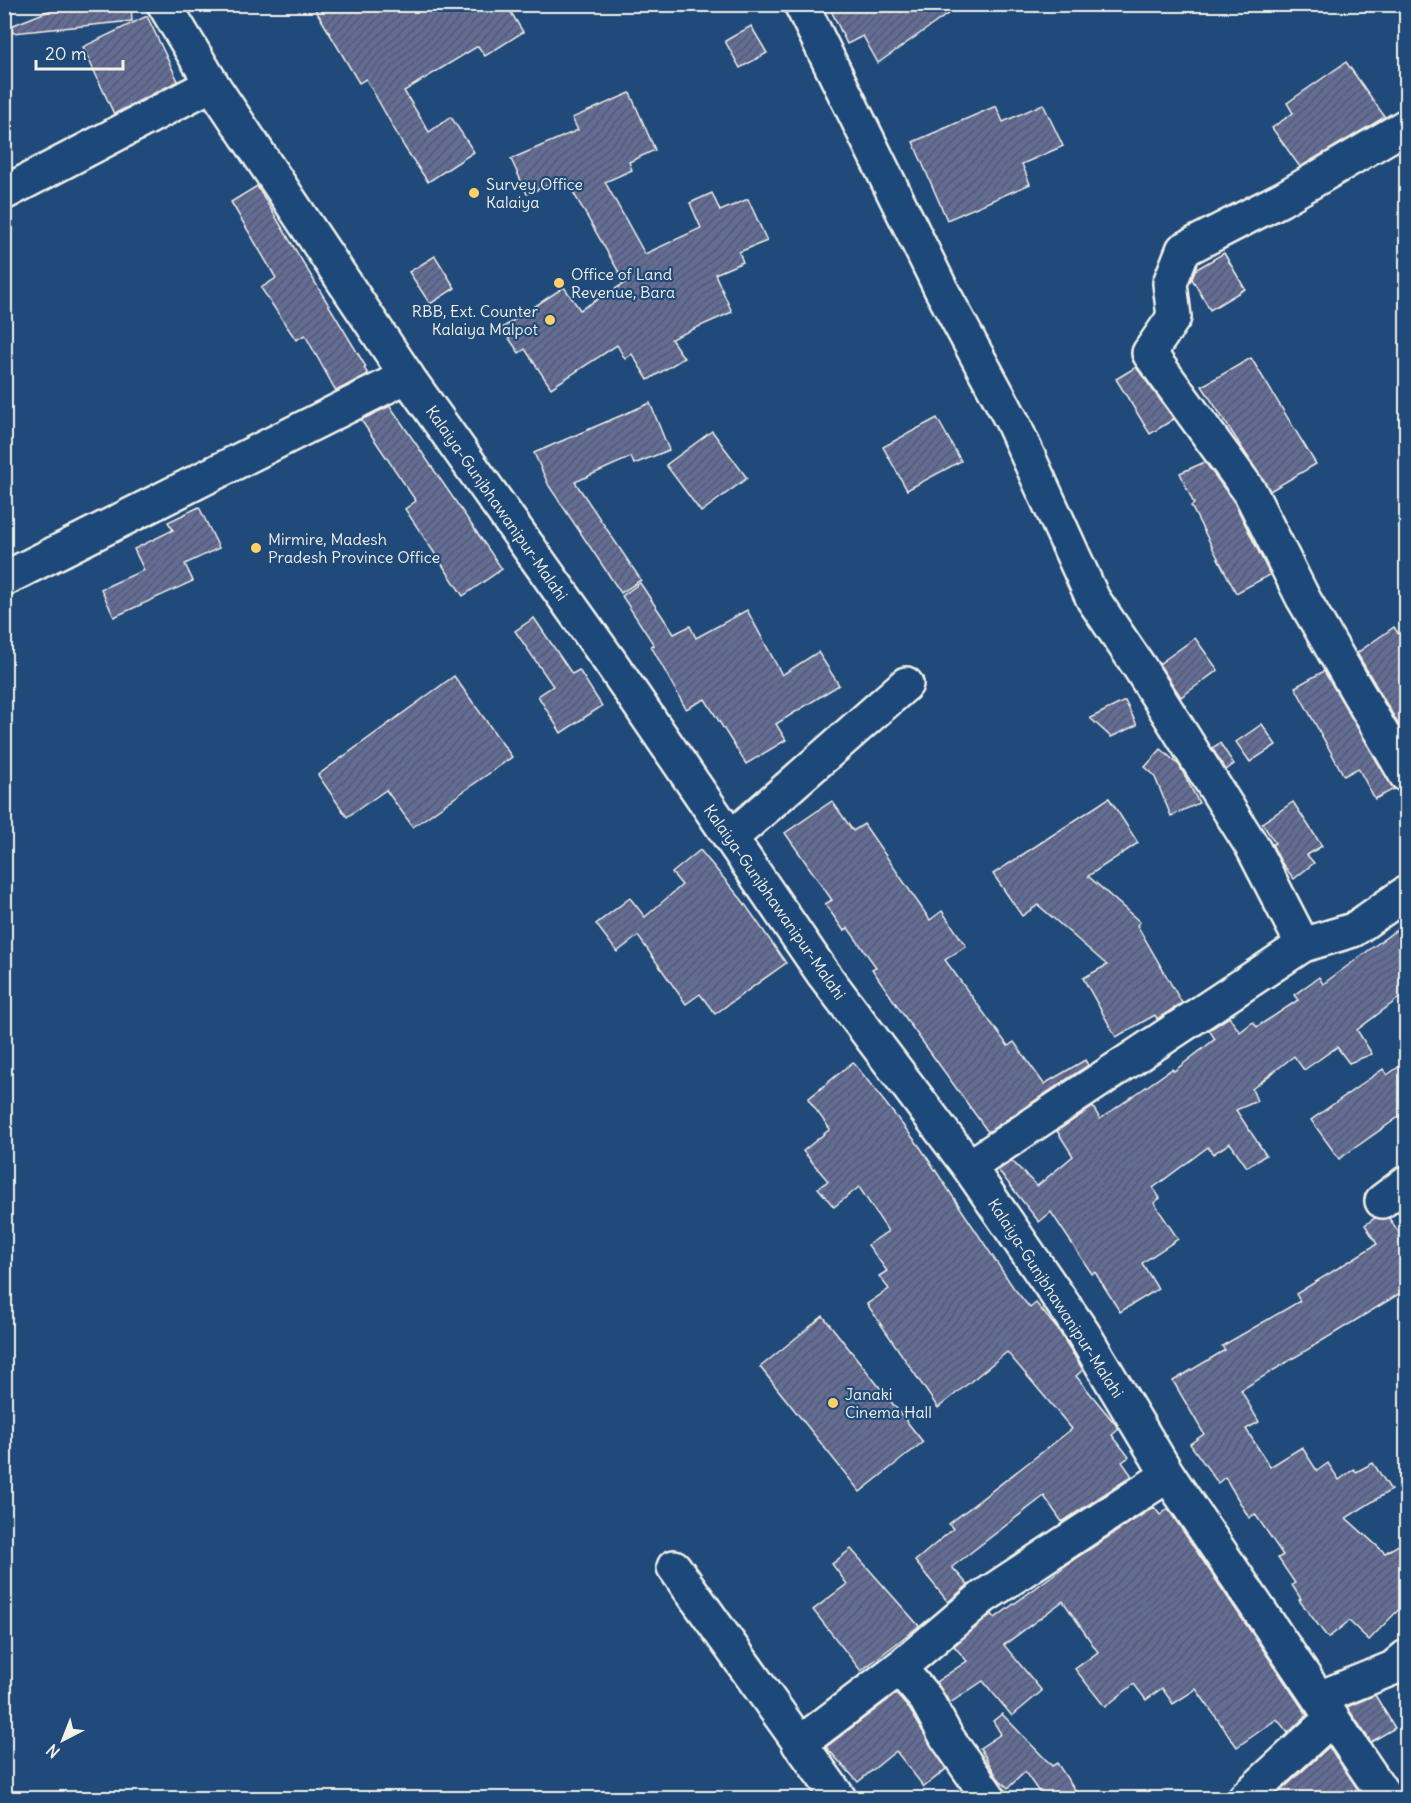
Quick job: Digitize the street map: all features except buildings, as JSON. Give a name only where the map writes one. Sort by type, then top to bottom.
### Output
[{"type":"street","name":"Kalaiya-Gunjbhawanipur-Malahi","points":[[164,4],[212,84],[407,376],[611,663],[822,972],[969,1167],[1083,1333],[1168,1475],[1386,1798]]},
{"type":"street","points":[[801,4],[941,289],[1012,421],[1093,598],[1140,668],[1253,848],[1304,945]]},
{"type":"street","points":[[4,193],[212,84]]},
{"type":"street","points":[[1407,126],[1282,199],[1184,250],[1170,283],[1174,317],[1149,353],[1250,492],[1303,598],[1407,775]]},
{"type":"street","points":[[4,579],[407,376]]},
{"type":"street","points":[[731,838],[906,684]]},
{"type":"street","points":[[969,1167],[1304,945],[1353,930],[1407,893]]},
{"type":"street","points":[[799,1744],[899,1668],[983,1597],[1168,1475]]},
{"type":"street","points":[[674,1567],[839,1798]]},
{"type":"street","points":[[1245,1798],[1326,1708],[1393,1668],[1407,1657]]},
{"type":"street","points":[[899,1668],[926,1699],[946,1736],[989,1798]]},
{"type":"place","name":"Survey Office Kalaiya","points":[[474,193]]},
{"type":"place","name":"Office of Land Revenue, Bara","points":[[559,283]]},
{"type":"place","name":"RBB, Ext. Counter Kalaiya Malpot","points":[[550,320]]},
{"type":"place","name":"Mirmire, Madesh Pradesh Province Office","points":[[256,548]]},
{"type":"place","name":"Janaki Cinema Hall","points":[[833,1403]]}]
